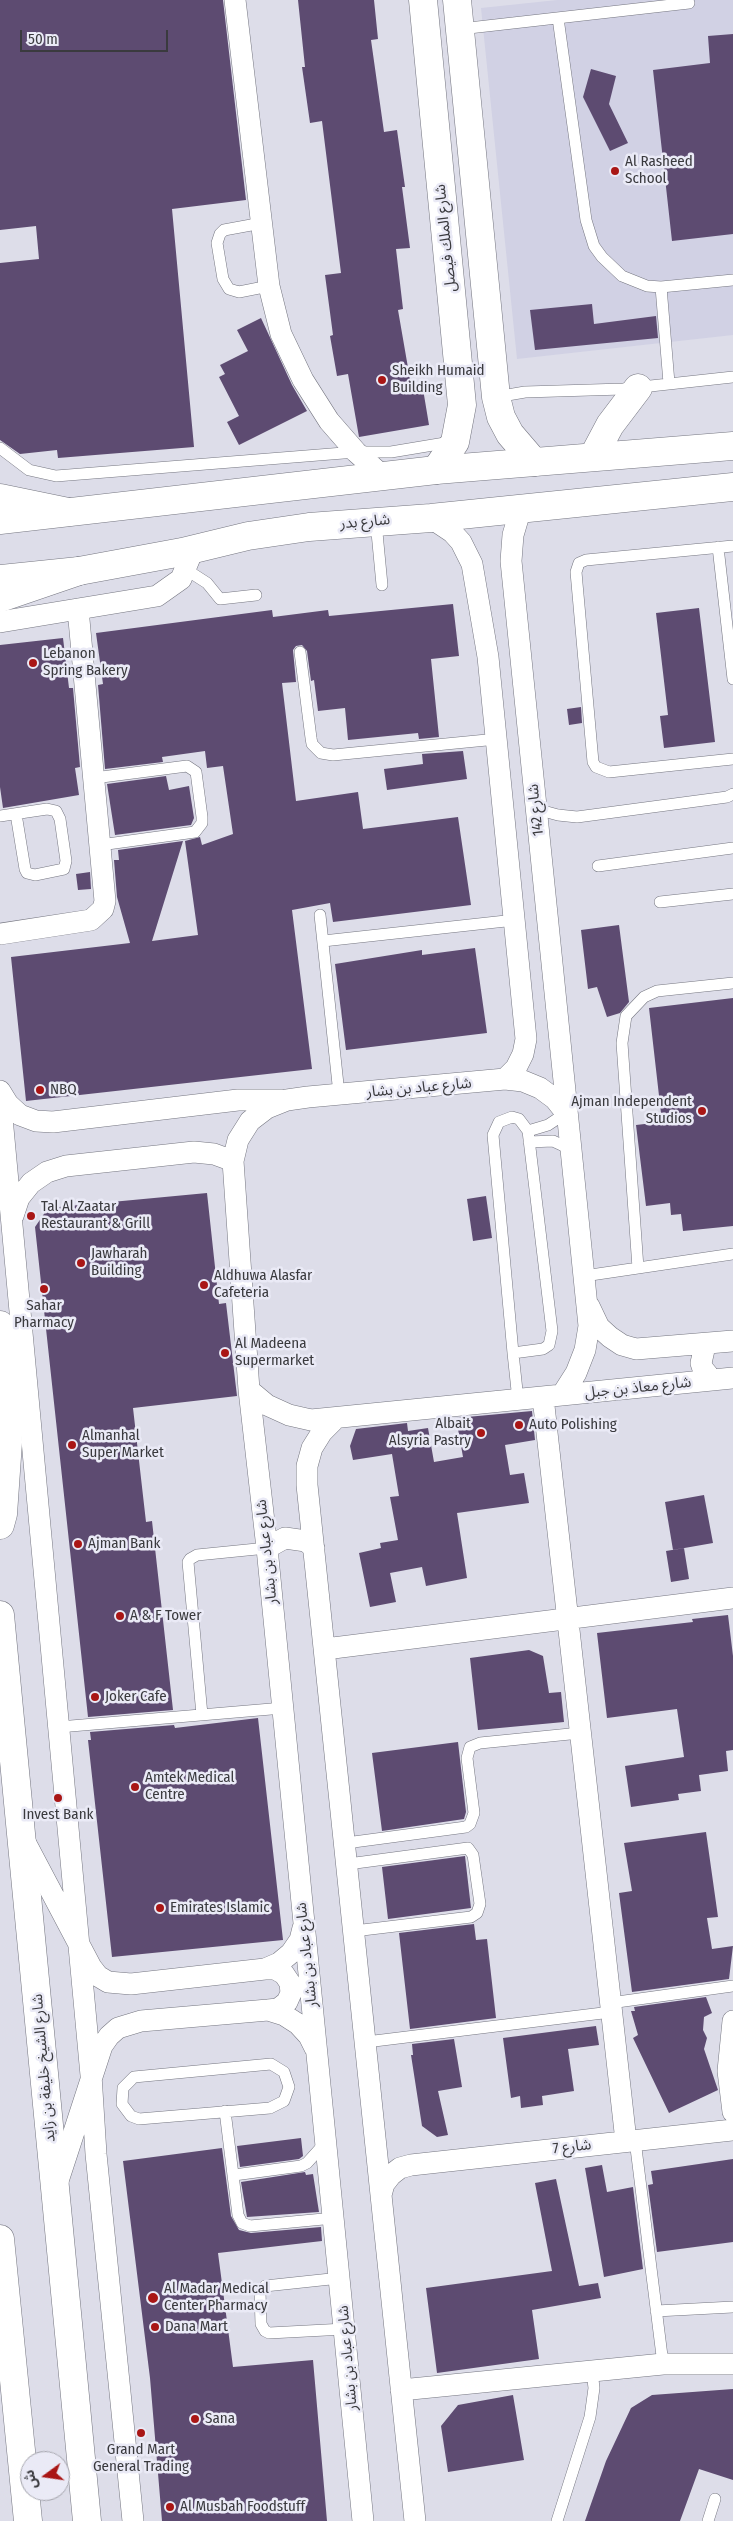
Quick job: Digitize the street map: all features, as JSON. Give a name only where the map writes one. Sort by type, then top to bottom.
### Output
[{"type":"main road","name":"شارع الملك فيصل","points":[[423,0],[462,405],[455,442],[447,457],[436,470]]},
{"type":"main road","points":[[457,0],[485,261],[496,397],[501,418],[510,434],[534,462]]},
{"type":"main road","points":[[449,262],[452,268],[466,274],[474,272],[485,261]]},
{"type":"main road","points":[[593,457],[610,425],[638,388]]},
{"type":"main road","points":[[1,503],[68,512],[436,470],[733,446]]},
{"type":"main road","name":"شارع بدر","points":[[0,579],[188,561],[257,535],[375,521],[431,518],[733,487]]},
{"type":"main road","points":[[0,598],[79,571]]},
{"type":"main road","points":[[0,1325],[8,1442],[4,1505],[0,1525]]},
{"type":"main road","name":"شارع الشيخ خليفة بن زايد","points":[[0,1615],[87,2521]]},
{"type":"main road","points":[[0,2240],[3,2302],[28,2521]]},
{"type":"street","points":[[235,0],[269,286],[281,334],[291,358],[329,421],[356,452],[384,476]]},
{"type":"street","name":"شارع 142","points":[[521,508],[513,535],[511,560],[566,1113]]},
{"type":"street","points":[[431,518],[452,532],[470,558],[476,577],[488,657],[526,1039],[523,1054],[516,1068],[505,1079]]},
{"type":"street","points":[[0,622],[157,596],[181,579],[188,561]]},
{"type":"street","points":[[0,934],[84,921],[98,916],[105,901],[78,609]]},
{"type":"street","points":[[488,657],[496,648],[502,646],[508,646],[520,652]]},
{"type":"street","points":[[523,1001],[540,1007],[556,1000]]},
{"type":"street","name":"شارع عباد بن بشار","points":[[363,2521],[267,1548],[249,1390],[233,1161],[238,1140],[250,1121],[267,1108],[287,1100],[505,1079],[523,1081],[540,1088],[555,1099],[566,1113]]},
{"type":"street","points":[[0,1091],[8,1104],[20,1115],[36,1122],[53,1122],[238,1100],[287,1100]]},
{"type":"street","points":[[0,1096],[13,1216],[91,2075],[97,2163],[133,2521]]},
{"type":"street","points":[[249,1390],[267,1405],[289,1415],[312,1420],[552,1396],[576,1373],[585,1350],[589,1326],[566,1113]]},
{"type":"street","points":[[13,1216],[19,1198],[31,1183],[47,1172],[66,1166],[194,1152],[214,1154],[233,1161]]},
{"type":"street","points":[[587,1301],[592,1315],[600,1327],[622,1345],[651,1349],[733,1341]]},
{"type":"street","points":[[708,1344],[704,1350],[701,1363],[703,1369],[723,1379]]},
{"type":"street","name":"شارع معاذ بن جبل","points":[[552,1396],[723,1379]]},
{"type":"street","points":[[552,1396],[567,1618],[610,2008],[630,2141]]},
{"type":"street","points":[[335,1419],[322,1432],[312,1448],[307,1466],[415,2521]]},
{"type":"street","points":[[267,1548],[285,1538],[301,1540],[314,1548]]},
{"type":"street","points":[[325,1649],[733,1598]]},
{"type":"street","points":[[22,1836],[91,1967],[98,1976],[108,1982],[120,1984],[275,1969],[284,1974],[290,1983],[291,1993],[287,2002],[278,2009],[129,2023],[108,2036],[91,2075],[55,2189]]},
{"type":"street","points":[[265,1969],[279,1963],[291,1953],[300,1940],[304,1925]]},
{"type":"street","points":[[268,2010],[284,2015],[298,2024],[309,2036],[317,2051]]},
{"type":"street","points":[[733,2020],[728,2072],[733,2112]]},
{"type":"street","name":"شارع 7","points":[[381,2194],[384,2184],[391,2175],[400,2168],[410,2165],[733,2130]]},
{"type":"street","points":[[377,2142],[391,2157],[410,2165]]},
{"type":"street","points":[[401,2390],[663,2364],[733,2364]]},
{"type":"lane","points":[[460,29],[690,3]]},
{"type":"lane","points":[[558,18],[589,233],[602,257],[622,276],[647,286],[661,287],[733,280]]},
{"type":"lane","points":[[262,223],[224,230],[220,234],[217,243],[222,279],[229,289],[239,292],[269,286]]},
{"type":"lane","points":[[661,287],[669,383]]},
{"type":"lane","points":[[496,397],[525,392],[638,388],[733,377]]},
{"type":"lane","points":[[0,448],[29,470],[56,476],[356,452],[407,451],[455,442]]},
{"type":"lane","points":[[375,521],[382,585]]},
{"type":"lane","points":[[733,546],[586,560],[579,563],[576,572],[593,762],[596,767],[609,772],[733,759]]},
{"type":"lane","points":[[718,547],[728,587],[733,679]]},
{"type":"lane","points":[[188,561],[193,574],[204,581],[220,599],[256,595]]},
{"type":"lane","points":[[300,652],[312,744],[321,753],[333,755],[497,740]]},
{"type":"lane","points":[[94,778],[188,766],[196,772],[202,817],[202,823],[195,832],[100,846]]},
{"type":"lane","points":[[536,809],[558,815],[576,817],[727,797],[733,794]]},
{"type":"lane","points":[[0,816],[16,814],[48,810],[56,811],[60,819],[66,861],[64,869],[35,875],[27,873],[16,814]]},
{"type":"lane","points":[[598,866],[733,848]]},
{"type":"lane","points":[[660,902],[733,894]]},
{"type":"lane","points":[[320,914],[339,1094]]},
{"type":"lane","points":[[323,941],[515,920]]},
{"type":"lane","points":[[638,1268],[622,1043],[622,1029],[626,1016],[634,1005],[656,991],[733,983]]},
{"type":"lane","points":[[528,1136],[566,1113]]},
{"type":"lane","points":[[513,1353],[543,1349],[552,1338],[528,1136],[519,1119],[512,1117],[498,1122],[493,1135],[513,1353],[518,1400]]},
{"type":"lane","points":[[528,1136],[553,1141],[566,1147],[571,1152]]},
{"type":"lane","points":[[584,1276],[733,1254]]},
{"type":"lane","points":[[202,1715],[188,1562],[190,1558],[197,1554],[267,1548]]},
{"type":"lane","points":[[59,1727],[283,1708]]},
{"type":"lane","points":[[347,1853],[466,1828],[470,1824],[474,1813],[468,1758],[470,1747],[480,1743],[580,1733]]},
{"type":"lane","points":[[347,1853],[468,1848],[473,1855],[480,1904],[477,1912],[471,1917],[354,1931]]},
{"type":"lane","points":[[366,2042],[610,2008],[733,1986]]},
{"type":"lane","points":[[271,2064],[284,2072],[288,2079],[288,2094],[277,2105],[225,2112],[139,2119],[126,2111],[121,2096],[127,2082],[142,2076],[271,2064]]},
{"type":"lane","points":[[225,2112],[240,2220],[246,2225],[334,2218]]},
{"type":"lane","points":[[630,2141],[663,2364]]},
{"type":"lane","points":[[234,2176],[301,2166],[307,2163],[326,2142]]},
{"type":"lane","points":[[340,2278],[265,2286],[260,2292],[261,2324],[265,2331],[269,2333],[345,2329]]},
{"type":"lane","points":[[656,2312],[733,2307]]},
{"type":"lane","points":[[557,2521],[590,2417],[594,2388],[592,2371]]},
{"type":"lane","points":[[708,2521],[715,2499]]},
{"type":"shaded area","name":"Al Rasheed School","points":[[557,0],[733,0],[733,335],[517,359],[481,8]]},
{"type":"building","points":[[0,0],[223,0],[246,200],[172,209],[194,447],[58,458],[57,450],[20,454],[0,440],[0,263],[39,259],[36,226],[0,230]]},
{"type":"building","points":[[298,0],[374,0],[378,39],[371,40],[384,132],[397,130],[405,187],[402,187],[410,248],[396,249],[403,309],[398,310],[411,385],[422,383],[429,425],[359,437],[348,374],[337,376],[330,336],[333,335],[325,275],[341,273],[322,121],[310,123],[302,67],[305,67]]},
{"type":"building","points":[[733,34],[733,234],[672,241],[653,70],[710,63],[708,36]]},
{"type":"building","points":[[591,69],[616,76],[609,104],[628,143],[610,151],[583,97]]},
{"type":"building","points":[[592,304],[594,324],[656,316],[658,338],[535,350],[530,310]]},
{"type":"building","points":[[261,318],[292,385],[307,411],[239,445],[227,422],[239,416],[219,377],[225,374],[220,365],[248,351],[237,330]]},
{"type":"building","points":[[453,604],[459,656],[431,659],[439,737],[419,739],[418,733],[348,740],[345,708],[318,711],[314,680],[311,681],[307,651],[302,645],[296,646],[293,650],[296,682],[282,683],[296,801],[358,792],[363,829],[458,817],[471,905],[333,922],[330,903],[292,910],[312,1069],[26,1101],[11,957],[130,943],[117,897],[114,860],[119,860],[118,850],[183,841],[152,941],[198,935],[185,841],[200,837],[202,845],[233,834],[223,766],[207,768],[205,751],[162,757],[163,762],[105,769],[98,685],[103,684],[96,633],[272,610],[273,617],[328,610],[329,616]]},
{"type":"building","points":[[699,608],[715,742],[664,748],[660,716],[668,715],[656,613]]},
{"type":"building","points":[[63,638],[69,688],[73,688],[80,767],[75,768],[79,795],[3,808],[0,787],[0,645]]},
{"type":"building","points":[[581,707],[582,723],[569,725],[567,709]]},
{"type":"building","points":[[463,751],[467,779],[387,790],[384,769],[423,764],[422,754]]},
{"type":"building","points":[[166,776],[169,790],[189,786],[194,818],[191,825],[115,835],[107,784]]},
{"type":"building","points":[[90,872],[91,889],[78,890],[76,874]]},
{"type":"building","points":[[619,925],[629,1002],[620,1013],[607,1017],[597,987],[588,989],[581,930]]},
{"type":"building","points":[[475,948],[487,1033],[346,1050],[335,964],[422,950],[422,955]]},
{"type":"building","name":"Ajman Independent Studios","points":[[733,998],[733,1226],[683,1231],[681,1214],[671,1215],[670,1203],[646,1206],[636,1125],[662,1122],[649,1008]]},
{"type":"building","points":[[207,1193],[219,1304],[226,1303],[237,1396],[133,1408],[146,1522],[152,1521],[173,1710],[88,1717],[35,1227],[48,1208]]},
{"type":"building","points":[[486,1196],[492,1238],[473,1241],[467,1199]]},
{"type":"building","points":[[532,1411],[535,1440],[505,1445],[510,1475],[524,1473],[529,1503],[457,1513],[467,1578],[426,1586],[422,1567],[390,1573],[396,1602],[370,1607],[359,1553],[381,1548],[380,1543],[398,1540],[390,1497],[399,1496],[392,1454],[353,1460],[350,1446],[356,1429],[407,1423],[408,1431],[428,1428],[434,1462],[463,1457],[456,1418]]},
{"type":"building","points":[[704,1495],[713,1543],[673,1550],[665,1502]]},
{"type":"building","points":[[684,1548],[689,1579],[671,1582],[666,1551]]},
{"type":"building","points":[[728,1615],[733,1656],[733,1750],[726,1751],[728,1771],[699,1775],[701,1791],[678,1794],[679,1800],[631,1807],[625,1766],[684,1757],[677,1709],[607,1718],[597,1633],[693,1622],[692,1619]]},
{"type":"building","points":[[529,1650],[543,1656],[549,1693],[561,1692],[564,1722],[478,1730],[470,1658]]},
{"type":"building","points":[[258,1718],[283,1940],[112,1957],[88,1740],[91,1740],[90,1732],[174,1725],[175,1728]]},
{"type":"building","points":[[458,1742],[466,1812],[464,1819],[382,1831],[372,1753]]},
{"type":"building","points":[[706,1832],[718,1917],[707,1918],[712,1949],[733,1946],[729,1979],[632,1992],[619,1893],[632,1891],[624,1843]]},
{"type":"building","points":[[465,1856],[471,1908],[388,1919],[382,1867]]},
{"type":"building","points":[[474,1924],[476,1940],[487,1939],[496,2018],[410,2029],[399,1933]]},
{"type":"building","points":[[706,1997],[712,2013],[704,2017],[703,2030],[707,2038],[704,2049],[718,2090],[669,2113],[633,2038],[638,2035],[631,2011],[635,2011],[634,2007]]},
{"type":"building","points":[[596,2026],[599,2045],[568,2049],[574,2091],[542,2096],[543,2105],[521,2108],[520,2096],[511,2098],[503,2038]]},
{"type":"building","points":[[454,2039],[462,2087],[438,2091],[448,2135],[437,2137],[422,2126],[411,2055],[413,2055],[412,2044]]},
{"type":"building","points":[[301,2138],[303,2156],[299,2159],[240,2167],[237,2146]]},
{"type":"building","points":[[222,2148],[231,2216],[239,2230],[251,2233],[321,2227],[322,2241],[218,2253],[233,2367],[313,2360],[327,2521],[162,2521],[150,2378],[123,2161]]},
{"type":"building","points":[[733,2159],[733,2242],[657,2252],[648,2185],[653,2184],[651,2171]]},
{"type":"building","points":[[602,2165],[607,2192],[633,2187],[643,2269],[604,2277],[585,2168]]},
{"type":"building","points":[[305,2172],[306,2175],[313,2174],[319,2212],[247,2217],[241,2182]]},
{"type":"building","points":[[556,2179],[579,2286],[598,2283],[601,2298],[532,2310],[539,2359],[437,2373],[426,2288],[552,2271],[535,2183]]},
{"type":"building","points":[[733,2389],[733,2480],[699,2469],[680,2521],[585,2521],[606,2461],[631,2408],[652,2395]]},
{"type":"building","points":[[513,2395],[524,2460],[448,2472],[441,2426],[458,2405]]},
{"type":"place","name":"Al Rasheed School","points":[[615,171]]},
{"type":"place","name":"Sheikh Humaid Building","points":[[382,380]]},
{"type":"place","name":"Lebanon Spring Bakery","points":[[33,663]]},
{"type":"place","name":"NBQ","points":[[40,1090]]},
{"type":"place","name":"Ajman Independent Studios","points":[[702,1111]]},
{"type":"place","name":"Tal Al Zaatar Restaurant & Grill","points":[[31,1216]]},
{"type":"place","name":"Jawharah Building","points":[[81,1263]]},
{"type":"place","name":"Aldhuwa Alasfar Cafeteria","points":[[204,1285]]},
{"type":"place","name":"Sahar Pharmacy","points":[[44,1289]]},
{"type":"place","name":"Al Madeena Supermarket","points":[[225,1353]]},
{"type":"place","name":"Auto Polishing","points":[[519,1425]]},
{"type":"place","name":"Albait Alsyria Pastry","points":[[481,1433]]},
{"type":"place","name":"Almanhal Super Market","points":[[72,1445]]},
{"type":"place","name":"Ajman Bank","points":[[78,1544]]},
{"type":"place","name":"A & F Tower","points":[[120,1616]]},
{"type":"place","name":"Joker Cafe","points":[[95,1697]]},
{"type":"place","name":"Amtek Medical Centre","points":[[135,1787]]},
{"type":"place","name":"Invest Bank","points":[[58,1798]]},
{"type":"place","name":"Emirates Islamic","points":[[160,1908]]},
{"type":"place","name":"Al Madar Medical Center Pharmacy","points":[[153,2298]]},
{"type":"place","name":"Dana Mart","points":[[155,2327]]},
{"type":"place","name":"Sana","points":[[195,2419]]},
{"type":"place","name":"Grand Mart General Trading","points":[[141,2433]]},
{"type":"place","name":"Al Musbah Foodstuff","points":[[170,2507]]}]
